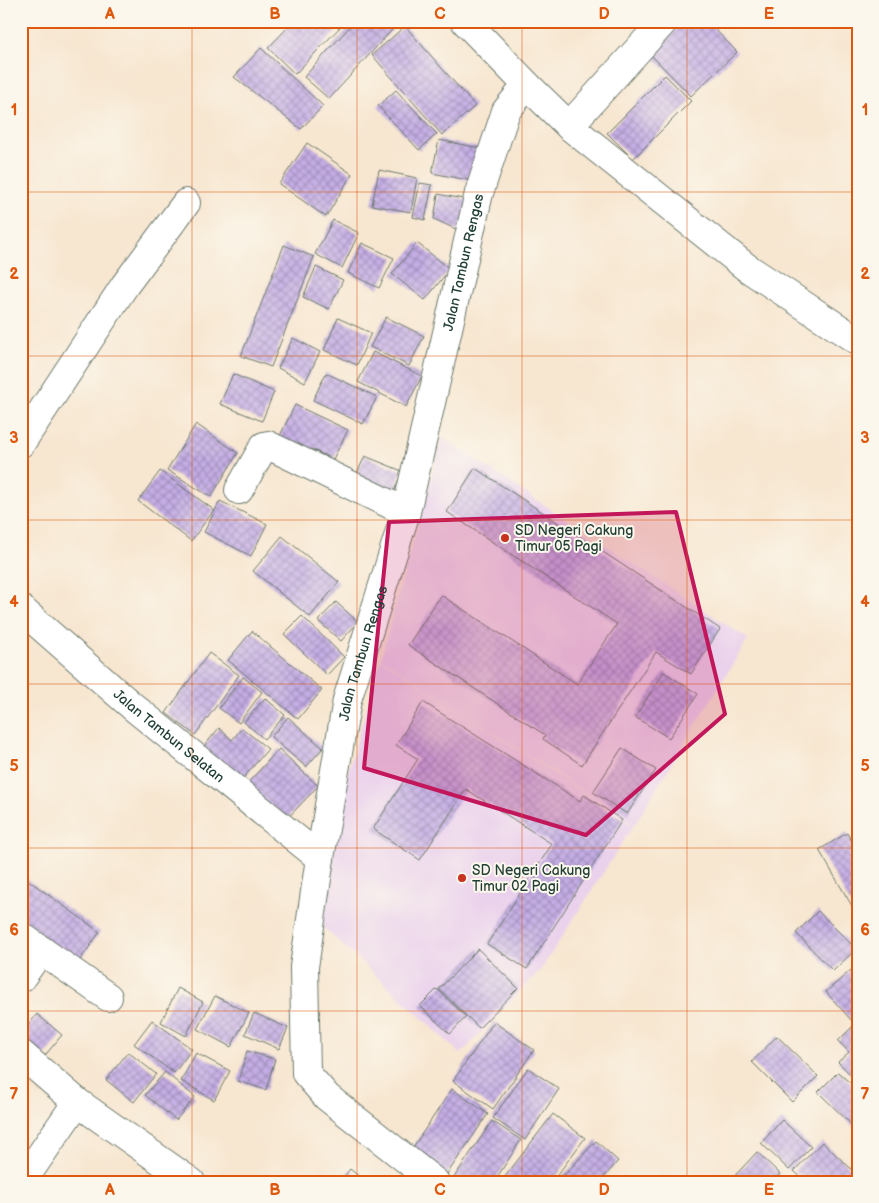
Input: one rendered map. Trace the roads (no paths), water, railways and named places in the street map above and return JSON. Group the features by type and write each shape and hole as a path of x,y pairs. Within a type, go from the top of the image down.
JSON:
{"street":[{"path":"466,21 517,97 569,126 746,267 858,341"},
{"path":"569,126 664,21"},
{"name":"Jalan Tambun Rengas","path":"435,1182 326,1097 306,1073 304,967 320,858 347,700 406,512 479,193 517,97"},
{"path":"21,443 125,285 186,202"},
{"path":"239,490 264,446 268,444 406,512"},
{"name":"Jalan Tambun Selatan","path":"21,609 132,706 320,858"},
{"path":"21,978 31,943 108,997"},
{"path":"21,1054 77,1102 192,1182"},
{"path":"22,1182 77,1102"}],"place":[{"name":"SD Negeri Cakung Timur 05 Pagi","path":"505,538"},
{"name":"SD Negeri Cakung Timur 02 Pagi","path":"462,878"}]}
